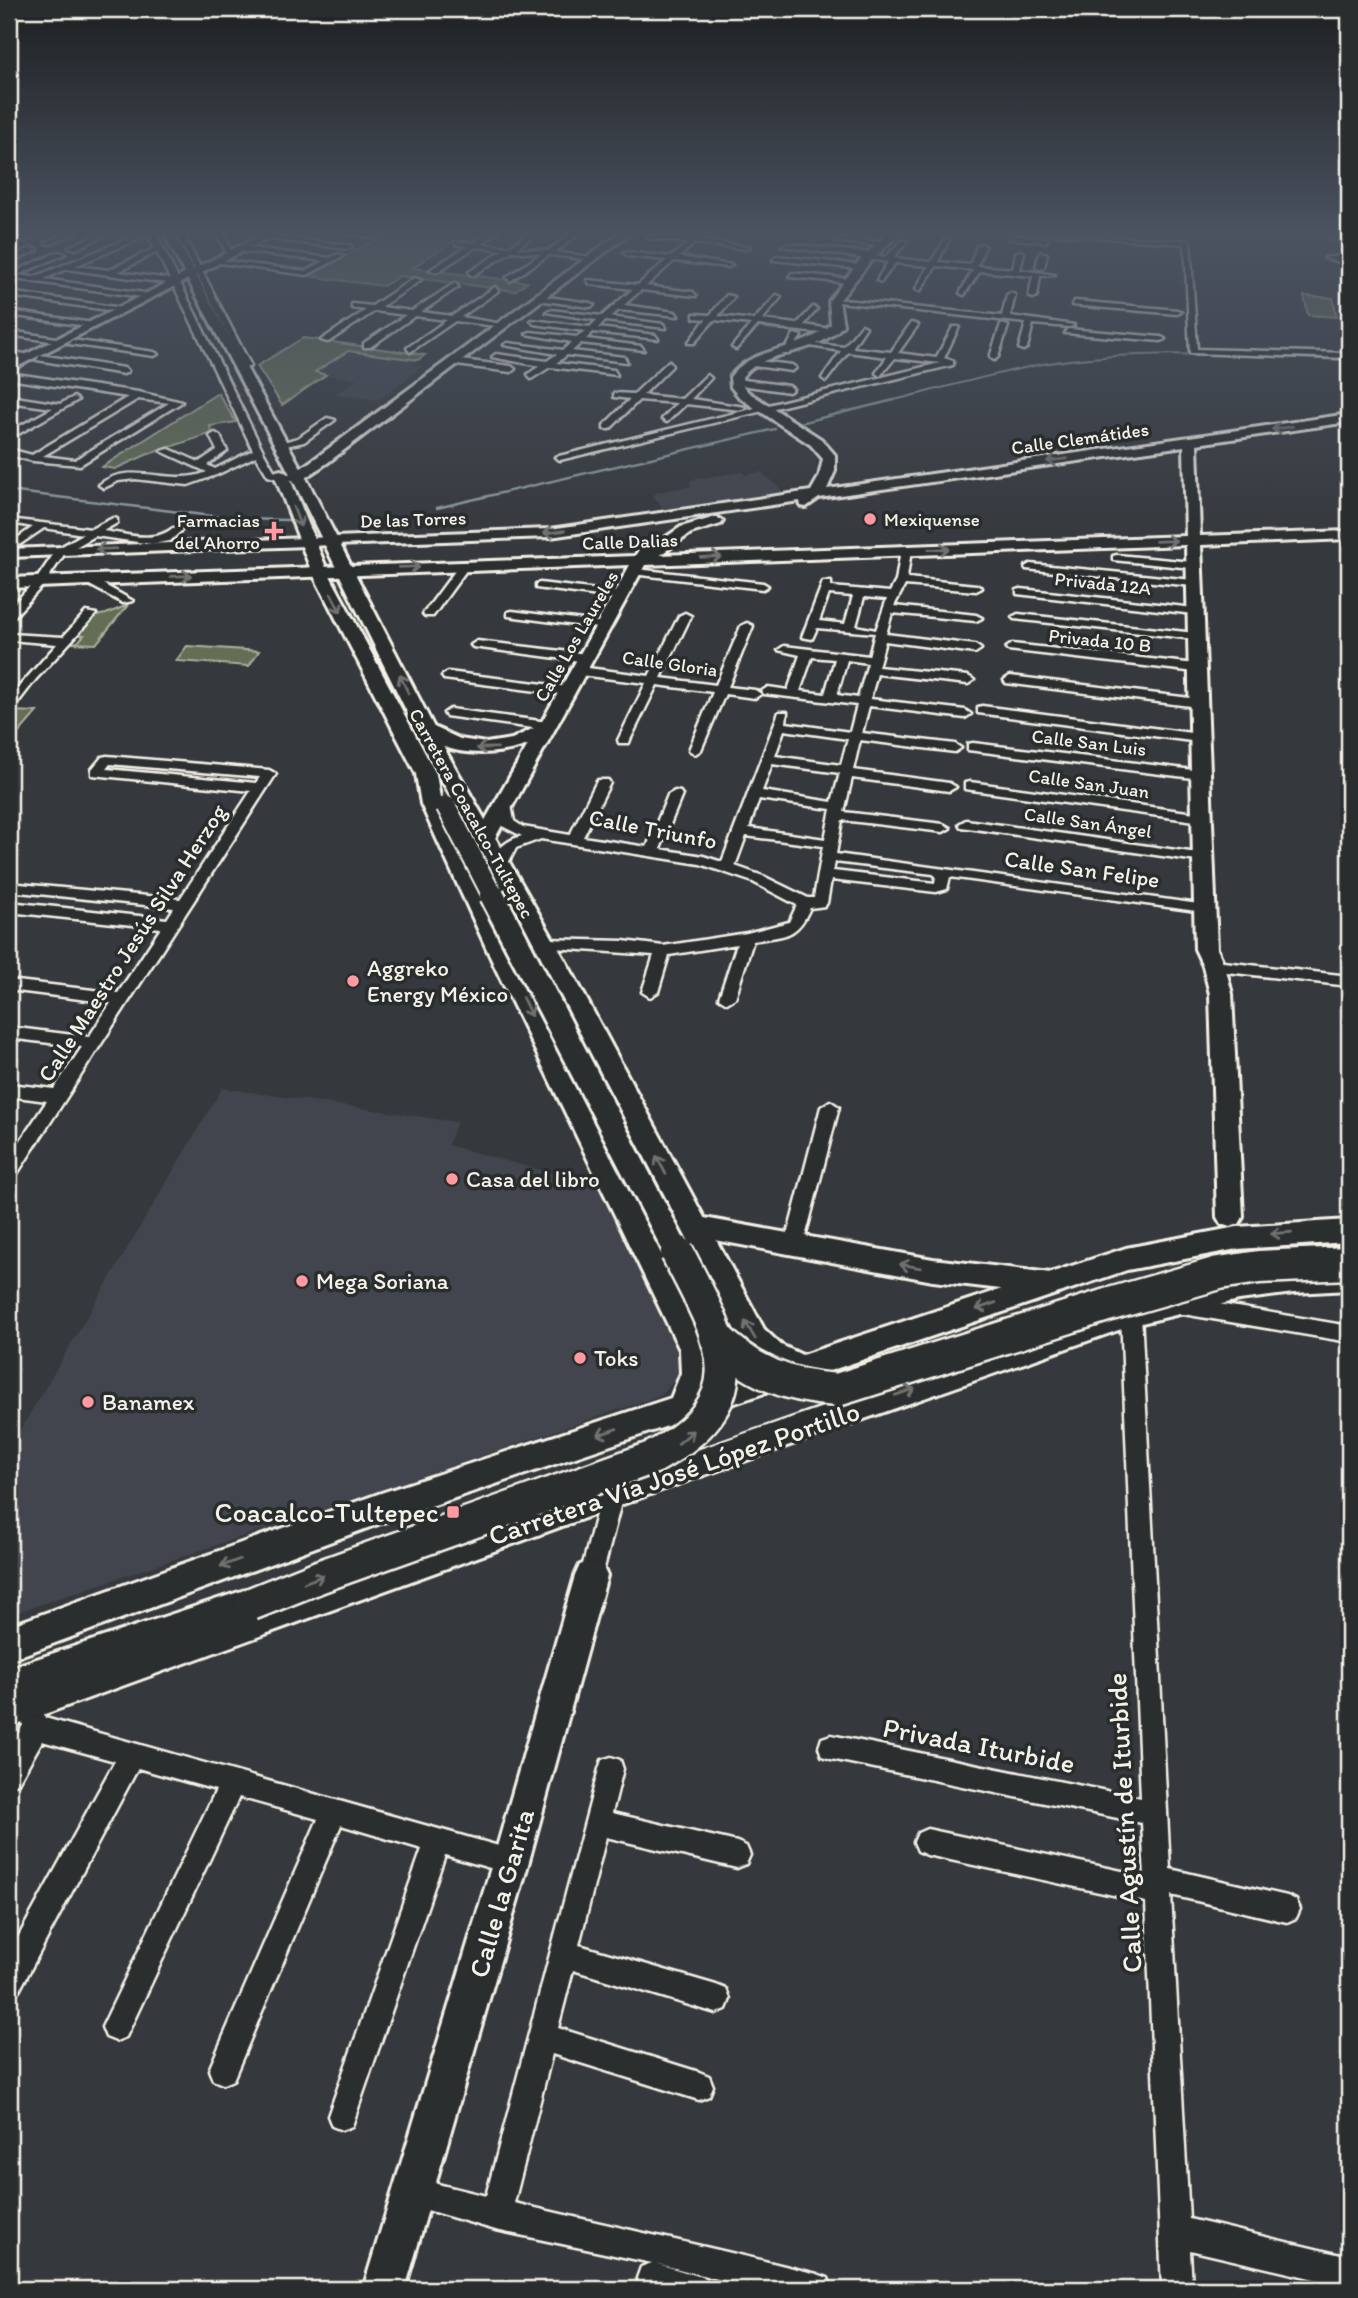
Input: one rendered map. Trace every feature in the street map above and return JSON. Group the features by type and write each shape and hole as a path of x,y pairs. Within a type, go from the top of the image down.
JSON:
{"main road":[{"name":"Carretera Coacalco-Tultepec","path":"217,339 271,446 319,570 426,774 431,804 507,967 695,1350 698,1364 692,1392 681,1408"},
{"name":"Carretera Coacalco-Tultepec","path":"223,339 297,473 438,755 561,974 754,1338 770,1355 787,1364 804,1368"},
{"path":"21,1706 251,1604 321,1576 654,1457 677,1445 701,1425 717,1395 723,1371 718,1332 446,806 438,755"},
{"path":"499,945 536,987 709,1329 736,1359 790,1385 837,1390 1107,1305 1220,1273 1259,1267 1349,1263"},
{"path":"628,1213 648,1222 662,1223 677,1215 687,1215"},
{"path":"9,1643 381,1508 1126,1259 1237,1227 1349,1231"},
{"name":"Carretera Vía José López Portillo","path":"21,1706 1003,1356 1131,1314 1166,1303 1231,1290 1319,1279 1349,1279"}],"street":[{"path":"49,339 157,352 114,377"},
{"path":"67,342 71,339"},
{"path":"13,370 72,339"},
{"path":"207,339 217,371 258,451 271,474 282,479 297,473 452,362 467,348"},
{"path":"367,345 376,339"},
{"path":"410,350 425,339"},
{"path":"297,473 480,339"},
{"path":"566,339 642,348"},
{"path":"736,347 743,339"},
{"path":"786,352 795,339"},
{"path":"827,378 840,349 850,339"},
{"path":"880,373 903,339"},
{"path":"939,360 950,339"},
{"path":"995,357 1000,339"},
{"path":"1023,348 1025,339"},
{"path":"1192,339 1192,350 1349,356"},
{"path":"452,362 533,374 549,365 578,341"},
{"path":"640,566 670,540 693,528 797,506 816,496 829,471 830,458 816,442 744,395 737,382 739,371 749,363 821,341 840,349"},
{"path":"508,345 624,360"},
{"path":"560,457 950,363 808,345"},
{"path":"9,353 124,371"},
{"path":"496,357 614,373"},
{"path":"607,427 669,363"},
{"path":"749,363 792,368"},
{"path":"9,452 77,463 178,402 13,370"},
{"path":"667,419 707,378"},
{"path":"737,382 789,389"},
{"path":"617,395 721,407 761,407"},
{"path":"33,458 138,396"},
{"path":"9,399 62,407"},
{"path":"11,435 74,400"},
{"name":"Calle Clemátides","path":"816,496 1349,418"},
{"path":"281,444 301,440 330,420"},
{"path":"9,424 26,426"},
{"path":"199,466 222,451 215,436"},
{"path":"1190,441 1193,574 1188,610 1195,636 1190,668 1198,703 1206,949 1214,966 1221,994 1237,1227"},
{"path":"166,451 213,471"},
{"path":"104,485 120,475 188,482 258,451"},
{"name":"De las Torres","path":"12,548 517,536 816,496"},
{"name":"Calle Los Laureles","path":"425,728 448,743 477,748 520,743 548,726 640,566 650,541 657,532 697,513"},
{"path":"9,628 71,548 113,521"},
{"path":"21,522 160,541 177,530"},
{"path":"12,548 42,525"},
{"path":"1221,539 1349,525"},
{"path":"1221,539 1349,536"},
{"name":"Calle Dalias","path":"9,583 465,565 640,566 906,550 1221,539"},
{"path":"544,944 579,947 623,946 663,951 786,930 796,925 805,903 820,903 829,857 833,810 845,771 851,736 875,665 876,634 901,582 906,550"},
{"path":"1117,558 1193,574"},
{"path":"429,614 465,565"},
{"path":"640,566 763,586"},
{"path":"1030,567 1193,574"},
{"path":"88,580 127,601"},
{"path":"9,615 46,582"},
{"path":"901,582 976,588"},
{"path":"540,586 622,596"},
{"path":"808,637 826,587 976,618"},
{"name":"Privada 12A","path":"1021,592 1188,610"},
{"path":"850,628 859,593"},
{"path":"9,706 90,614"},
{"path":"512,614 606,626"},
{"path":"624,740 685,616"},
{"path":"1018,617 1195,636"},
{"path":"813,624 975,649"},
{"path":"695,750 747,626"},
{"path":"9,637 66,641"},
{"name":"Calle Gloria","path":"477,645 654,680 721,690 793,694 965,714"},
{"name":"Privada 10 B","path":"1012,648 1190,668"},
{"path":"785,650 842,656 875,665 968,680"},
{"path":"793,694 807,653"},
{"path":"365,659 389,654"},
{"path":"830,699 842,656"},
{"path":"448,676 568,691"},
{"path":"1010,680 1198,703"},
{"path":"982,710 1199,738"},
{"path":"450,713 548,726 485,838"},
{"path":"727,869 781,721 851,736 955,748"},
{"name":"Calle San Luis","path":"973,747 1200,775"},
{"path":"767,759 949,787"},
{"path":"107,760 265,781 97,772 107,760"},
{"name":"Calle Maestro Jesús Silva Herzog","path":"9,1172 14,1156 59,1096 265,781"},
{"path":"575,839 603,783"},
{"name":"Calle San Juan","path":"970,786 1202,818"},
{"path":"754,794 943,828"},
{"path":"652,851 675,795"},
{"name":"Calle Triunfo","path":"505,803 506,819 511,827 545,835 703,860 758,880 805,903"},
{"name":"Calle San Ángel","path":"966,824 1204,858"},
{"path":"741,831 822,842"},
{"path":"500,866 506,848 512,843 545,835"},
{"path":"826,875 936,888 942,886 943,875 937,870 829,857"},
{"name":"Calle San Felipe","path":"953,873 1206,910"},
{"path":"9,887 185,904"},
{"path":"9,907 172,924"},
{"path":"727,998 747,938"},
{"path":"561,974 579,947"},
{"path":"650,992 663,951"},
{"path":"1214,966 1349,981"},
{"path":"9,985 123,999"},
{"path":"9,1032 94,1043"},
{"path":"9,1090 59,1096"},
{"path":"794,1245 830,1107"},
{"path":"644,1245 651,1233 687,1215 794,1245 933,1270 1051,1284"},
{"path":"1166,1303 1349,1335"},
{"name":"Calle Agustín de Iturbide","path":"1131,1314 1177,2289"},
{"name":"Calle la Garita","path":"384,2289 511,1861 612,1495"},
{"path":"9,1774 21,1706 132,1754 511,1861"},
{"name":"Privada Iturbide","path":"831,1747 1155,1813"},
{"path":"9,1981 132,1754"},
{"path":"496,2215 611,1769"},
{"path":"116,2027 233,1783"},
{"path":"223,2070 334,1811"},
{"path":"597,1822 737,1855"},
{"path":"342,2116 437,1840"},
{"path":"927,1842 1287,1909"},
{"path":"564,1954 716,1999"},
{"path":"542,2037 699,2086"},
{"path":"413,2193 573,2232 694,2289"},
{"path":"1174,2231 1349,2272"},
{"path":"653,2272 817,2289"}],"shaded area":[{"path":"348,351 418,360 412,365 423,366 378,400 336,394 357,379 314,373"},
{"path":"742,472 745,475 761,472 788,496 667,512 652,496 658,492 691,486 689,481 694,479"},
{"path":"222,1088 457,1122 448,1145 603,1187 687,1343 682,1371 662,1395 9,1615 9,1449"}],"green space":[{"path":"301,339 425,355 418,360 348,351 315,372 326,375 282,405 257,366"},
{"path":"218,393 236,422 210,426 212,433 146,455 115,469 102,467"},
{"path":"128,605 96,644 70,643 78,642 84,635 77,635 95,616"},
{"path":"187,646 259,651 249,666 176,661"},
{"path":"9,711 37,712 11,742 9,742"}],"waterway":[{"path":"887,402 1004,372 1080,359 1196,354 1349,360"},
{"path":"796,424 894,400"},
{"path":"437,508 775,429"},
{"path":"9,491 236,519 289,520"}],"place":[{"name":"Mexiquense","path":"870,519"},
{"name":"Farmacias del Ahorro","path":"274,531"},
{"name":"Aggreko Energy México","path":"353,981"},
{"name":"Casa del libro","path":"452,1179"},
{"name":"Mega Soriana","path":"302,1281"},
{"name":"Toks","path":"580,1358"},
{"name":"Banamex","path":"88,1402"},
{"name":"Coacalco-Tultepec","path":"453,1512"}]}
